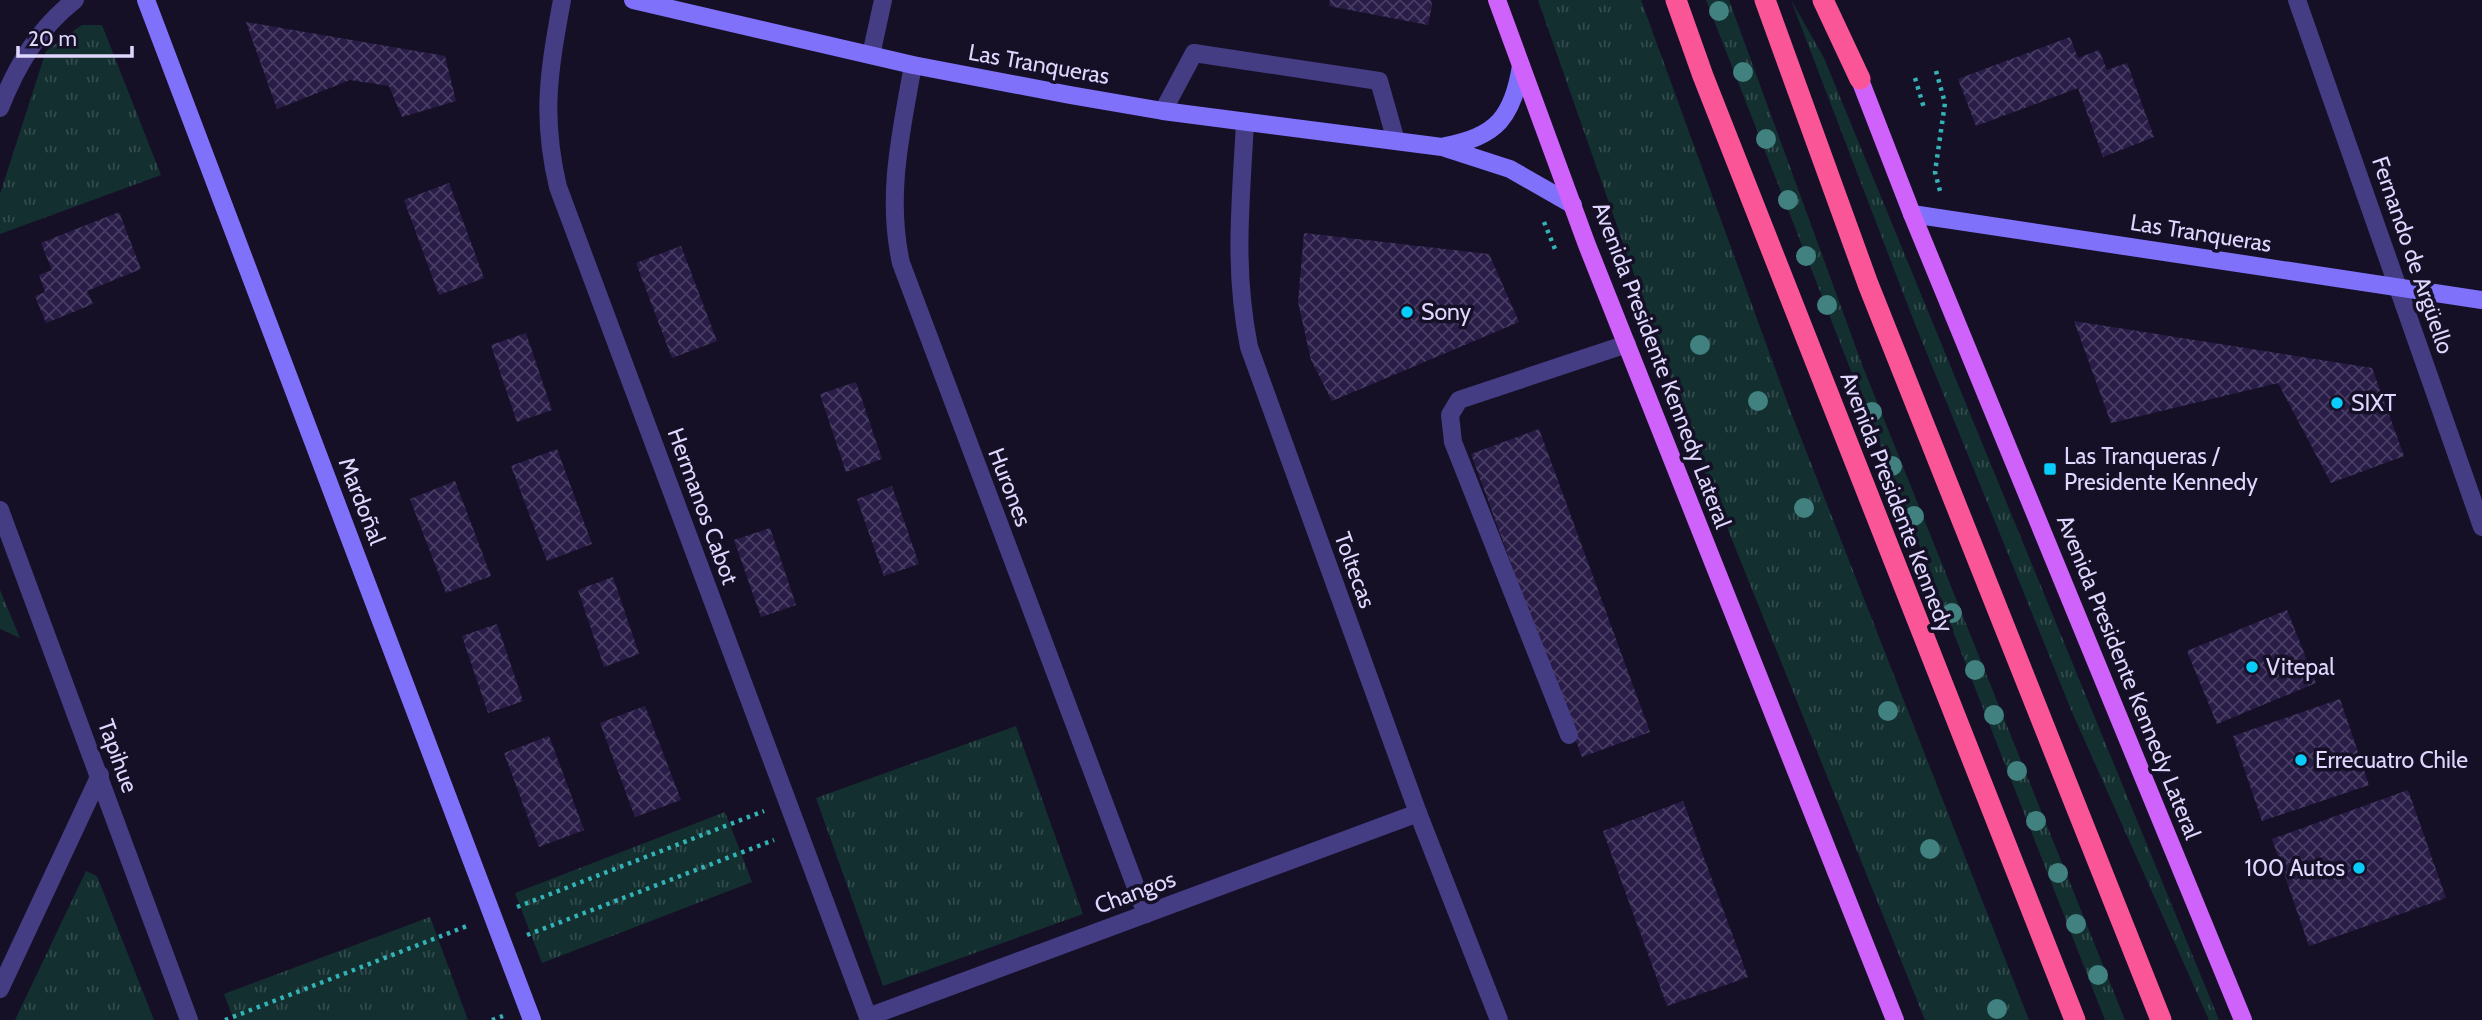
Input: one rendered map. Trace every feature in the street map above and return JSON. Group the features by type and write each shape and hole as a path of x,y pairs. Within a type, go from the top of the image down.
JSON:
{"highway":[{"name":"Avenida Presidente Kennedy","path":"1676,0 1961,737 2075,1020"},
{"path":"1765,0 1868,284 2161,1020"},
{"path":"1823,0 1860,79"}],"main road":[{"name":"Avenida Presidente Kennedy Lateral","path":"1497,0 1627,344 1895,1020"},
{"name":"Avenida Presidente Kennedy Lateral","path":"1833,0 1912,214 2243,1020"}],"street":[{"path":"0,108 33,41 75,0"},
{"name":"Mardoñal","path":"146,0 532,1020"},
{"name":"Hermanos Cabot","path":"562,0 547,88 546,119 558,187 869,1019"},
{"name":"Las Tranqueras","path":"633,0 913,65 1163,111 1442,147 1510,169 1573,205"},
{"path":"871,55 883,0"},
{"name":"Fernando de Argüello","path":"2297,0 2482,527"},
{"path":"1163,111 1194,53 1379,81 1396,141"},
{"name":"Hurones","path":"913,65 893,188 894,226 901,262 1146,914"},
{"name":"Las Tranqueras","path":"1442,147 1477,139 1492,130 1514,101 1521,66"},
{"name":"Toltecas","path":"1245,122 1237,265 1240,302 1249,347 1419,813 1499,1020"},
{"name":"Las Tranqueras","path":"1912,214 2482,300"},
{"path":"1569,735 1453,442 1450,415 1459,400 1627,344"},
{"name":"Tapihue","path":"0,510 189,1020"},
{"path":"0,989 100,775"},
{"name":"Changos","path":"869,1019 1419,813"}],"path":[{"path":"1936,71 1945,103 1935,172 1947,219"},
{"path":"1915,78 1924,108"},
{"path":"1544,222 1555,249"},
{"path":"225,1020 788,802"},
{"path":"503,944 799,831"}],"green space":[{"path":"1538,0 1641,0 1792,415 2029,1020 1925,1020 1692,440"},
{"path":"1706,0 1729,0 1863,367 2125,1020 2105,1020"},
{"path":"1791,0 1824,58 2219,1020 2209,1020 2072,712 1915,324"},
{"path":"82,25 102,25 161,175 0,234 0,194 46,51"},
{"path":"0,590 20,638 0,629"},
{"path":"1016,726 1083,914 883,986 816,798"},
{"path":"725,812 752,882 542,963 515,893"},
{"path":"86,871 97,876 154,1020 15,1020"},
{"path":"430,917 468,1020 234,1020 224,994"}],"building":[{"path":"1330,0 1431,0 1432,5 1428,25 1329,6"},
{"path":"246,22 445,56 456,101 402,117 389,86 350,80 277,109"},
{"path":"2070,37 2078,58 2099,50 2107,70 2127,63 2154,137 2103,157 2078,88 1976,126 1958,79"},
{"path":"449,183 484,278 439,295 404,200"},
{"path":"119,212 141,269 87,291 93,304 46,323 35,296 45,292 39,275 52,270 41,243"},
{"name":"Sony","path":"1304,233 1489,254 1519,322 1332,401 1311,360 1298,302"},
{"path":"681,246 717,341 672,358 636,263"},
{"name":"SIXT","path":"2074,321 2372,368 2404,456 2331,483 2278,383 2111,423"},
{"path":"526,333 552,410 517,422 491,345"},
{"path":"856,382 882,459 846,472 820,394"},
{"path":"1539,429 1650,732 1582,757 1471,454"},
{"path":"557,449 592,544 547,561 511,466"},
{"path":"455,481 491,576 446,593 410,499"},
{"path":"892,486 919,564 884,576 857,499"},
{"path":"770,528 796,605 761,617 734,540"},
{"path":"613,577 639,654 604,667 578,590"},
{"name":"Vitepal","path":"2287,610 2316,683 2217,724 2187,651"},
{"path":"497,624 523,701 488,713 462,636"},
{"name":"Errecuatro Chile","path":"2340,699 2369,785 2262,821 2233,736"},
{"path":"645,706 681,800 635,817 600,723"},
{"path":"549,736 584,830 539,847 504,753"},
{"name":"100 Autos","path":"2408,790 2446,898 2309,946 2272,839"},
{"path":"1683,801 1748,977 1667,1006 1603,831"}],"place":[{"name":"Sony","path":"1407,312"},
{"name":"SIXT","path":"2337,403"},
{"name":"Las Tranqueras / Presidente Kennedy","path":"2050,469"},
{"name":"Vitepal","path":"2252,667"},
{"name":"Errecuatro Chile","path":"2301,760"},
{"name":"100 Autos","path":"2359,868"}]}
